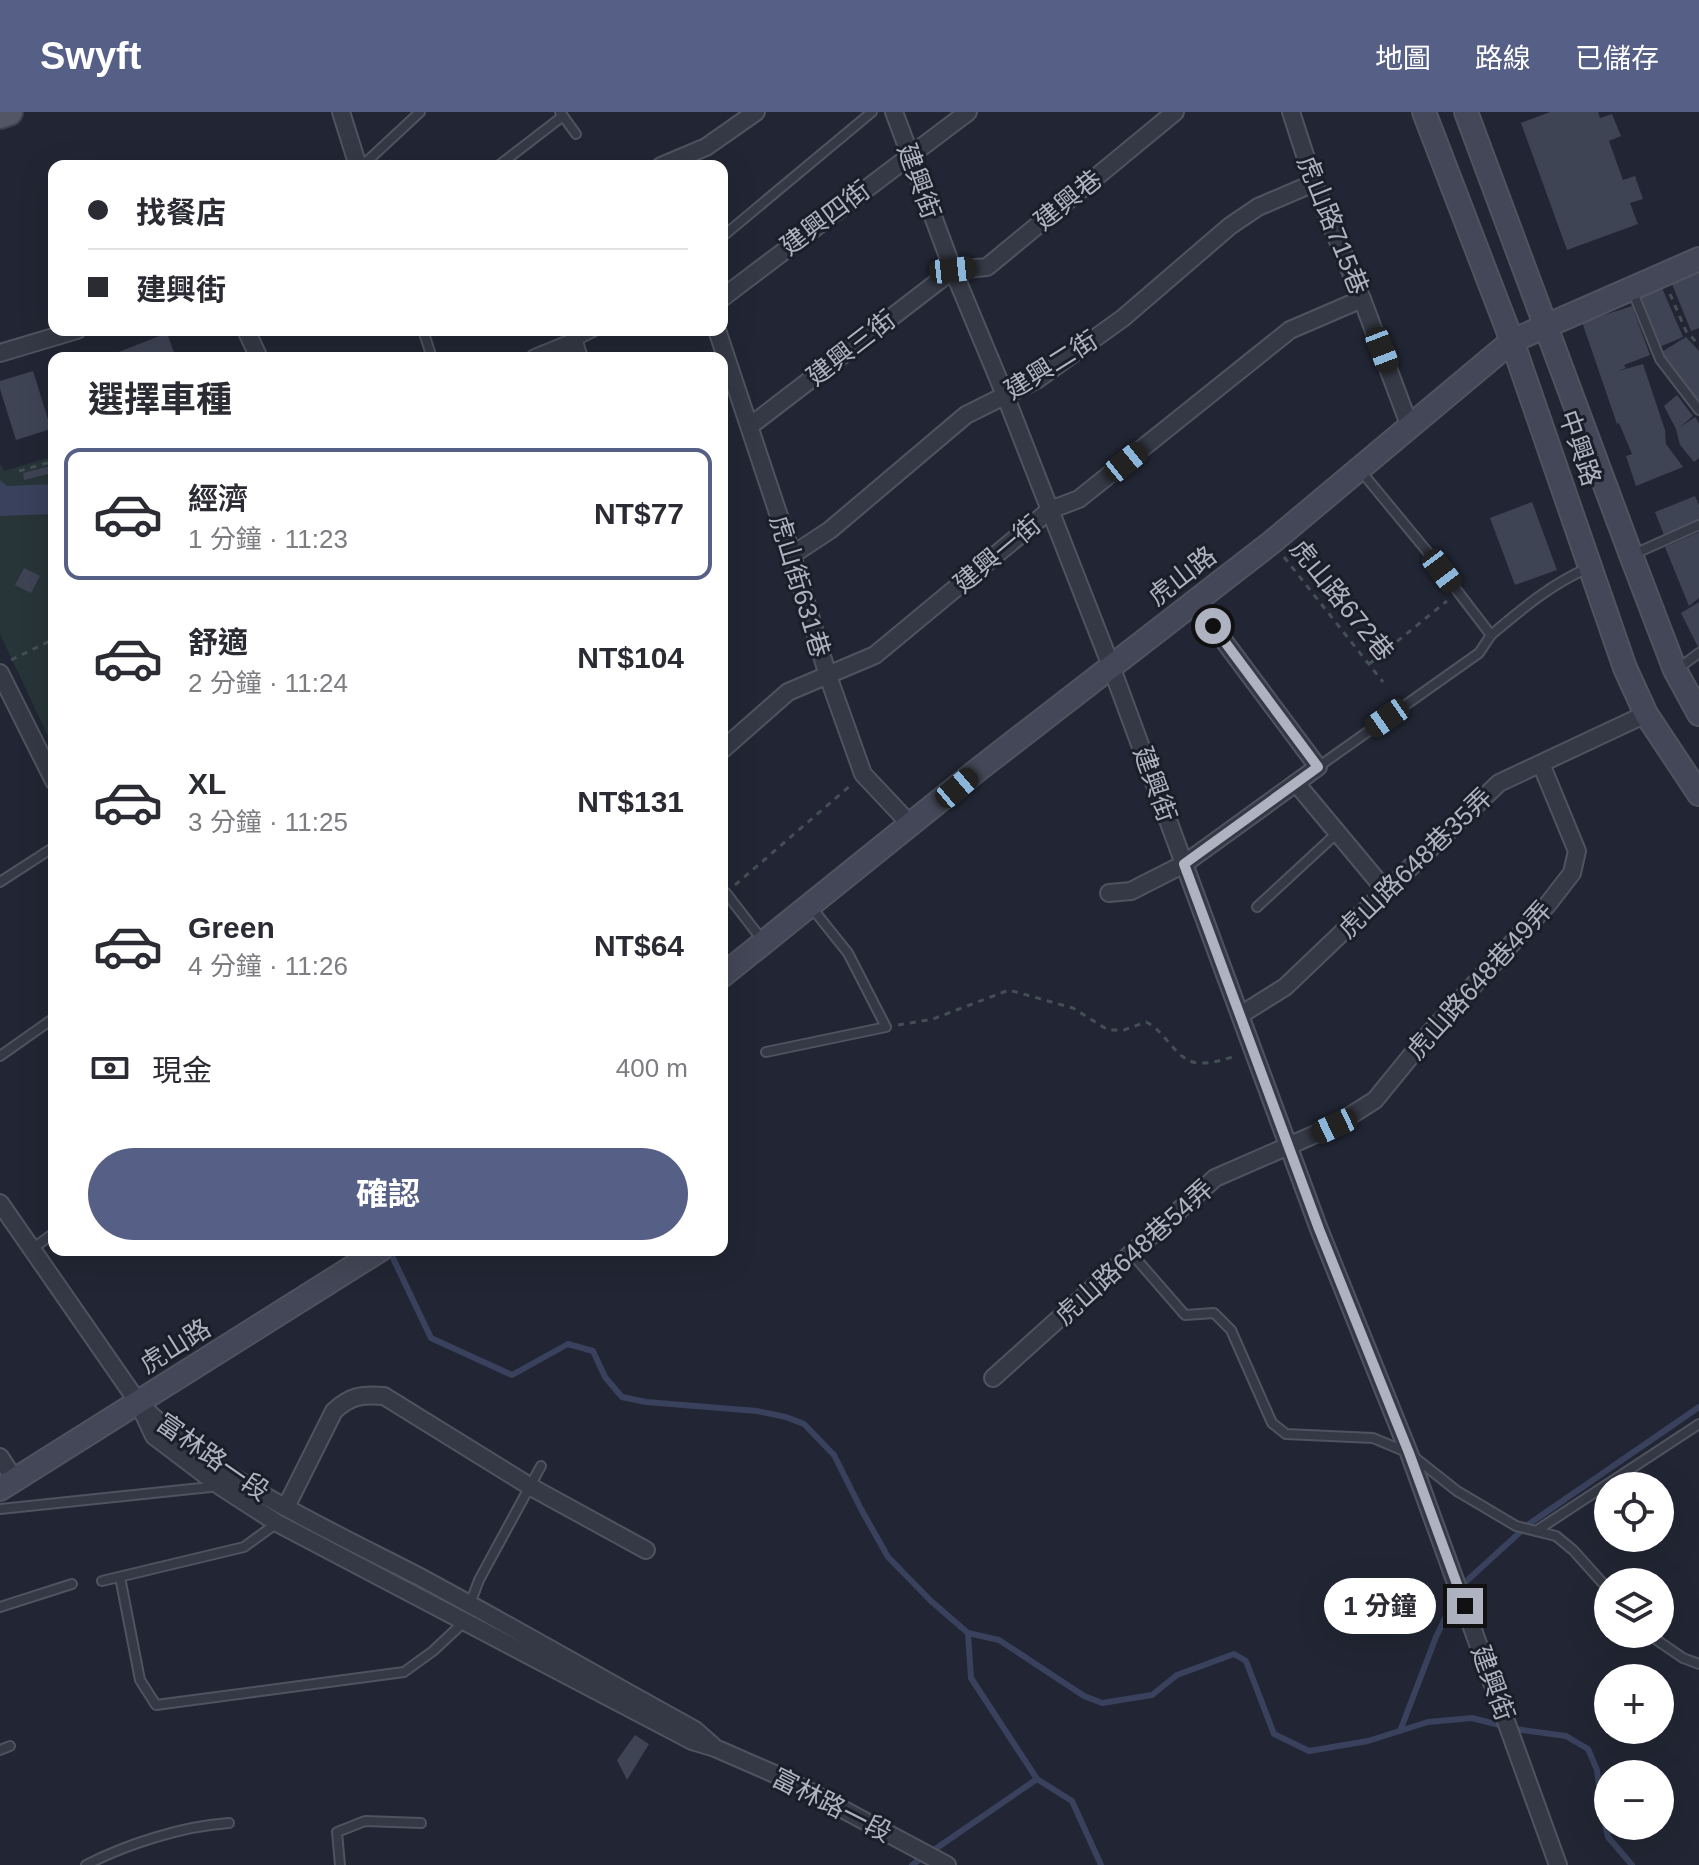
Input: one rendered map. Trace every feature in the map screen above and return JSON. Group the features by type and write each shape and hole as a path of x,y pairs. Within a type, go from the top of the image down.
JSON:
{"main road":[{"path":"0,115 9,112"}],"street":[{"path":"341,112 358,160"},
{"path":"675,160 706,147 756,112"},
{"name":"建興街","path":"894,112 953,270 1111,666 1256,1052 1288,1147 1409,1453 1558,1865"},
{"name":"建興四街","path":"728,293 968,112"},
{"name":"建興巷","path":"953,270 987,267 1175,112"},
{"name":"虎山路715巷","path":"1291,112 1314,183 1410,427"},
{"name":"中興路","path":"1424,112 1512,341 1625,668 1646,714 1699,794"},
{"name":"中興路","path":"1466,112 1675,670 1699,714"},
{"name":"建興二街","path":"792,555 830,530 966,415 1038,379 1123,318 1239,220 1258,207 1314,183"},
{"name":"虎山路","path":"728,971 1272,542 1512,341 1699,259"},
{"name":"建興三街","path":"750,426 953,270"},
{"name":"建興一街","path":"728,745 788,692 875,655 1050,510 1079,499 1290,330 1362,299"},
{"path":"0,353 57,336"},
{"name":"虎山街631巷","path":"728,362 792,555 828,676 863,774 911,825"},
{"path":"1109,893 1131,891 1184,864 1318,767 1195,602"},
{"path":"0,673 6,699 48,771"},
{"name":"虎山路648巷35弄","path":"1242,1014 1285,987 1499,783 1646,714"},
{"name":"虎山路648巷49弄","path":"1288,1147 1334,1126 1375,1100 1428,1035 1548,904 1572,873 1577,851 1541,764"},
{"path":"1296,783 1386,891"},
{"name":"虎山路648巷54弄","path":"993,1378 1215,1178 1288,1147"},
{"path":"0,1203 138,1402"},
{"name":"虎山路","path":"7,1485 355,1257"},
{"path":"286,1507 334,1411 346,1400 364,1394 384,1396 531,1487 646,1550"},
{"name":"富林路一段","path":"138,1402 154,1436 220,1486 277,1523 692,1741 786,1779 947,1865"},
{"name":"富林路一段","path":"138,1402 161,1424 219,1466 286,1507 470,1604 695,1730 715,1748"},
{"path":"0,1457 7,1485"}],"lane":[{"path":"367,160 420,112"},
{"path":"728,232 872,112"},
{"path":"505,160 561,114 576,134"},
{"path":"1631,289 1660,359 1699,410"},
{"path":"576,350 591,336"},
{"path":"1360,470 1491,635"},
{"path":"1631,555 1699,525"},
{"path":"1318,767 1479,653 1491,635 1531,600 1566,578 1590,568"},
{"path":"1675,670 1699,653"},
{"path":"1257,907 1336,834"},
{"path":"0,882 48,851"},
{"path":"728,897 763,942"},
{"path":"766,1052 886,1027 848,953 810,906"},
{"path":"0,1056 48,1022"},
{"path":"31,1249 48,1237"},
{"path":"1132,1254 1185,1315 1214,1313 1231,1330 1272,1423 1286,1434 1373,1438 1409,1453 1457,1491 1516,1526 1556,1536 1594,1573"},
{"path":"1535,1531 1699,1424"},
{"path":"470,1604 479,1580 541,1466"},
{"path":"0,1509 220,1486"},
{"path":"102,1581 244,1547 277,1523"},
{"path":"120,1577 140,1680 156,1705 404,1672 433,1651 464,1622"},
{"path":"0,1607 72,1584"},
{"path":"1668,1648 1699,1664"},
{"path":"0,1750 10,1746"},
{"path":"340,1865 337,1832 365,1821 421,1823"},
{"path":"86,1865 161,1836 206,1824 229,1823"}],"path":[{"path":"1662,276 1686,331 1699,345"},
{"path":"19,471 48,463"},
{"name":"虎山路672巷","path":"1272,542 1383,682"},
{"path":"1369,664 1448,600"},
{"path":"0,665 48,642"},
{"path":"728,889 863,774"},
{"path":"886,1027 933,1019 1009,990 1073,1008 1108,1030 1124,1030 1146,1022 1159,1029 1187,1062 1203,1063 1256,1052"}],"shaded area":[{"path":"48,458 48,736 0,634 0,463 4,471"}],"water":[{"path":"0,480 7,486 48,484 48,514 0,516"}],"building":[{"path":"1550,112 1598,112 1600,118 1612,114 1621,136 1609,141 1623,180 1635,176 1643,199 1630,203 1638,224 1567,250 1521,123"},
{"path":"1699,272 1699,328 1691,331 1672,284"},
{"path":"1662,288 1683,337 1657,348 1636,300"},
{"path":"1632,306 1650,355 1615,372 1643,364 1665,430 1666,444 1683,467 1636,486 1626,456 1632,454 1617,424 1582,322"},
{"path":"159,336 168,336 174,352 119,352"},
{"path":"1686,337 1699,351 1699,402 1660,353"},
{"path":"33,371 48,419 48,430 16,440 0,381"},
{"path":"1677,395 1693,416 1679,428 1695,417 1699,423 1699,458 1694,462 1680,445 1664,406"},
{"path":"48,467 48,474 24,480 23,473"},
{"path":"1695,496 1699,505 1699,520 1664,535 1655,512"},
{"path":"1532,502 1557,570 1515,585 1490,518"},
{"path":"1699,532 1699,598 1689,606 1665,547"},
{"path":"24,568 40,576 31,593 15,585"},
{"path":"1699,602 1699,649 1681,613"},
{"path":"635,1735 649,1744 627,1780 617,1760"}],"waterway":[{"path":"392,1256 431,1338 512,1375 568,1344 593,1351 605,1377 622,1397 646,1402 757,1411 804,1424 834,1455 888,1557 931,1601 968,1633 999,1640 1084,1696 1102,1703 1152,1695 1177,1675 1234,1654 1246,1661 1274,1734 1309,1751 1368,1741 1428,1722 1472,1718 1515,1729 1566,1736 1588,1749 1597,1770 1608,1837 1632,1865"},
{"path":"1400,1731 1436,1637 1460,1587 1529,1524 1699,1407"},
{"path":"968,1633 971,1678 1037,1779 1072,1801 1101,1865"},
{"path":"912,1865 1037,1779"}],"route":[{"path":"1213,626 1318,767 1184,864 1319,1229 1409,1453 1465,1606"}]}
